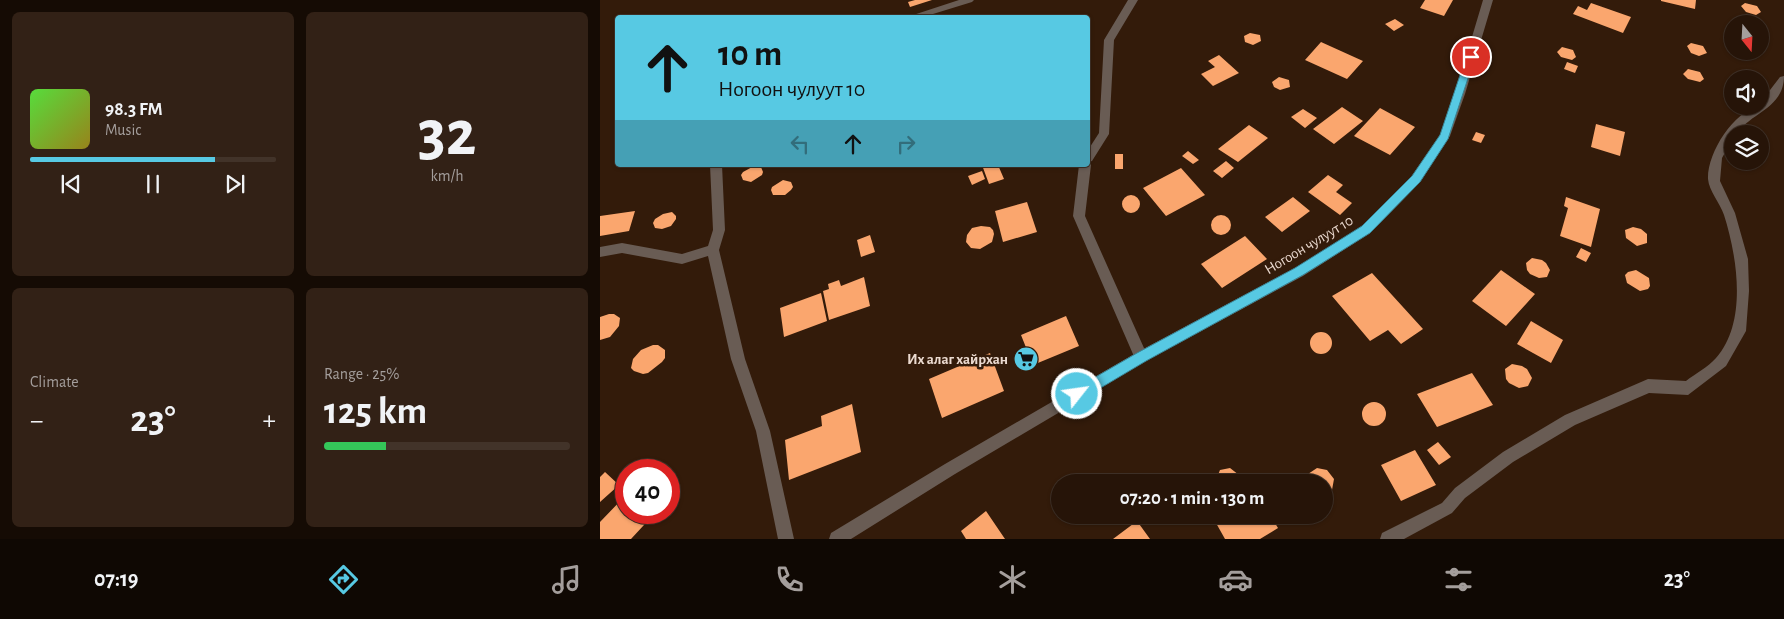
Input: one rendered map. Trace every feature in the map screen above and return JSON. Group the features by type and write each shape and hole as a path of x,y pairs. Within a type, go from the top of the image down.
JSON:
{"street":[{"path":"918,15 969,0"},
{"path":"1090,155 1104,134 1109,40 1132,0"},
{"name":"Ногоон чулуут 10","path":"837,539 950,469 1141,357 1299,272 1366,230 1416,179 1445,136 1460,94 1488,0"},
{"path":"1388,539 1447,508 1460,493 1508,457 1570,420 1648,386 1688,388 1721,362 1739,331 1743,291 1742,259 1729,213 1714,181 1716,158 1738,124 1761,109 1784,80"},
{"path":"716,167 719,230 713,250 738,360 763,431 786,539"},
{"path":"1085,167 1078,216 1141,357"},
{"path":"600,252 622,248 655,252 682,259 713,250"}],"building":[{"path":"932,0 910,7 908,2"},
{"path":"1425,0 1453,0 1444,16 1420,8"},
{"path":"1696,0 1695,9 1661,1"},
{"path":"1591,3 1631,17 1623,33 1573,14 1578,6 1587,10"},
{"path":"1745,3 1757,6 1761,12 1756,15 1746,12 1741,6"},
{"path":"1395,19 1404,25 1394,31 1385,24"},
{"path":"1250,33 1260,35 1261,41 1253,45 1245,42 1244,36"},
{"path":"1321,42 1363,61 1347,79 1305,60"},
{"path":"1691,43 1703,46 1707,53 1699,56 1691,53 1687,46"},
{"path":"1562,47 1573,50 1576,57 1572,60 1561,57 1557,52"},
{"path":"1219,55 1239,73 1213,86 1201,74 1215,67 1208,61"},
{"path":"1567,62 1578,66 1575,73 1564,69"},
{"path":"1688,69 1700,72 1704,79 1700,82 1688,79 1683,74"},
{"path":"1279,77 1289,80 1290,87 1280,90 1274,87 1272,82"},
{"path":"1342,107 1363,121 1334,144 1313,129"},
{"path":"1380,108 1415,127 1390,155 1354,136"},
{"path":"1303,109 1317,118 1305,128 1291,117"},
{"path":"1596,124 1625,132 1620,156 1591,147"},
{"path":"1249,125 1268,138 1238,162 1218,149"},
{"path":"1476,132 1485,135 1481,143 1472,140"},
{"path":"1188,151 1199,160 1193,164 1182,156"},
{"path":"1115,154 1123,154 1123,169 1115,169"},
{"path":"1226,161 1234,168 1222,178 1213,171"},
{"path":"752,167 761,167 763,172 762,175 751,182 743,180 741,175"},
{"path":"983,167 999,167 1004,179 989,184"},
{"path":"1181,168 1205,195 1166,216 1143,188"},
{"path":"982,171 985,179 972,185 968,176"},
{"path":"1328,175 1343,185 1336,192 1352,203 1340,215 1308,192"},
{"path":"783,180 791,182 793,187 791,190 785,195 773,195 772,187"},
{"path":"1127,195 1135,195 1140,200 1138,211 1127,213 1122,208 1122,200"},
{"path":"1293,197 1310,211 1282,232 1265,217"},
{"path":"1566,197 1600,209 1591,247 1560,236 1568,208 1564,206"},
{"path":"1027,202 1037,232 1003,242 995,211"},
{"path":"635,211 629,231 600,236 600,216"},
{"path":"672,212 676,219 671,226 662,229 655,228 653,223 655,219 663,214"},
{"path":"1221,215 1228,218 1231,225 1228,232 1221,235 1214,232 1211,225 1214,218"},
{"path":"990,227 993,230 992,242 980,249 971,248 966,242 967,235 972,228"},
{"path":"1633,227 1641,229 1647,234 1647,243 1637,246 1626,238 1625,230"},
{"path":"870,235 875,252 861,257 857,240"},
{"path":"1245,236 1267,259 1222,288 1201,264"},
{"path":"1581,248 1591,253 1586,262 1576,257"},
{"path":"1532,258 1546,263 1550,270 1547,277 1539,278 1530,274 1526,263"},
{"path":"1501,270 1535,294 1506,326 1472,301"},
{"path":"1636,270 1649,278 1650,286 1648,289 1640,291 1627,283 1625,275"},
{"path":"1372,273 1423,329 1401,344 1388,330 1370,341 1332,296"},
{"path":"864,277 870,306 829,320 823,291 829,289 828,284 839,280 841,286"},
{"path":"821,293 827,321 784,337 780,308"},
{"path":"614,314 620,318 619,326 610,337 600,340 600,317"},
{"path":"1066,316 1079,346 1033,365 1021,335"},
{"path":"1531,321 1563,340 1551,363 1517,344"},
{"path":"1321,332 1329,335 1332,343 1329,351 1321,354 1313,351 1310,343 1313,335"},
{"path":"658,345 665,350 665,358 648,373 643,374 634,371 631,368 633,359 641,350"},
{"path":"990,353 1004,391 942,418 929,379"},
{"path":"1512,364 1527,369 1532,378 1528,386 1519,388 1509,383 1506,379 1505,369"},
{"path":"1472,373 1493,405 1437,427 1417,394"},
{"path":"1369,402 1379,402 1386,409 1386,419 1379,426 1369,426 1362,419 1362,409"},
{"path":"852,404 861,452 789,480 785,440 822,426 821,416"},
{"path":"1438,442 1451,457 1439,465 1427,450"},
{"path":"1415,450 1436,485 1401,501 1381,465"},
{"path":"1230,468 1238,474 1218,474 1220,470"},
{"path":"1317,468 1327,470 1330,474 1308,474"},
{"path":"605,472 615,481 615,489 600,502 600,477"},
{"path":"615,506 615,524 645,524 631,539 600,539 600,522"},
{"path":"986,511 1005,539 966,539 961,531"},
{"path":"1133,524 1139,524 1150,539 1113,539"},
{"path":"1217,524 1276,524 1278,528 1260,539 1225,539"}],"place":[{"name":"Их алаг хайрхан","path":"1026,359"}],"route":[{"path":"1077,394 1141,357 1299,272 1366,230 1416,179 1445,136 1471,57"}]}
